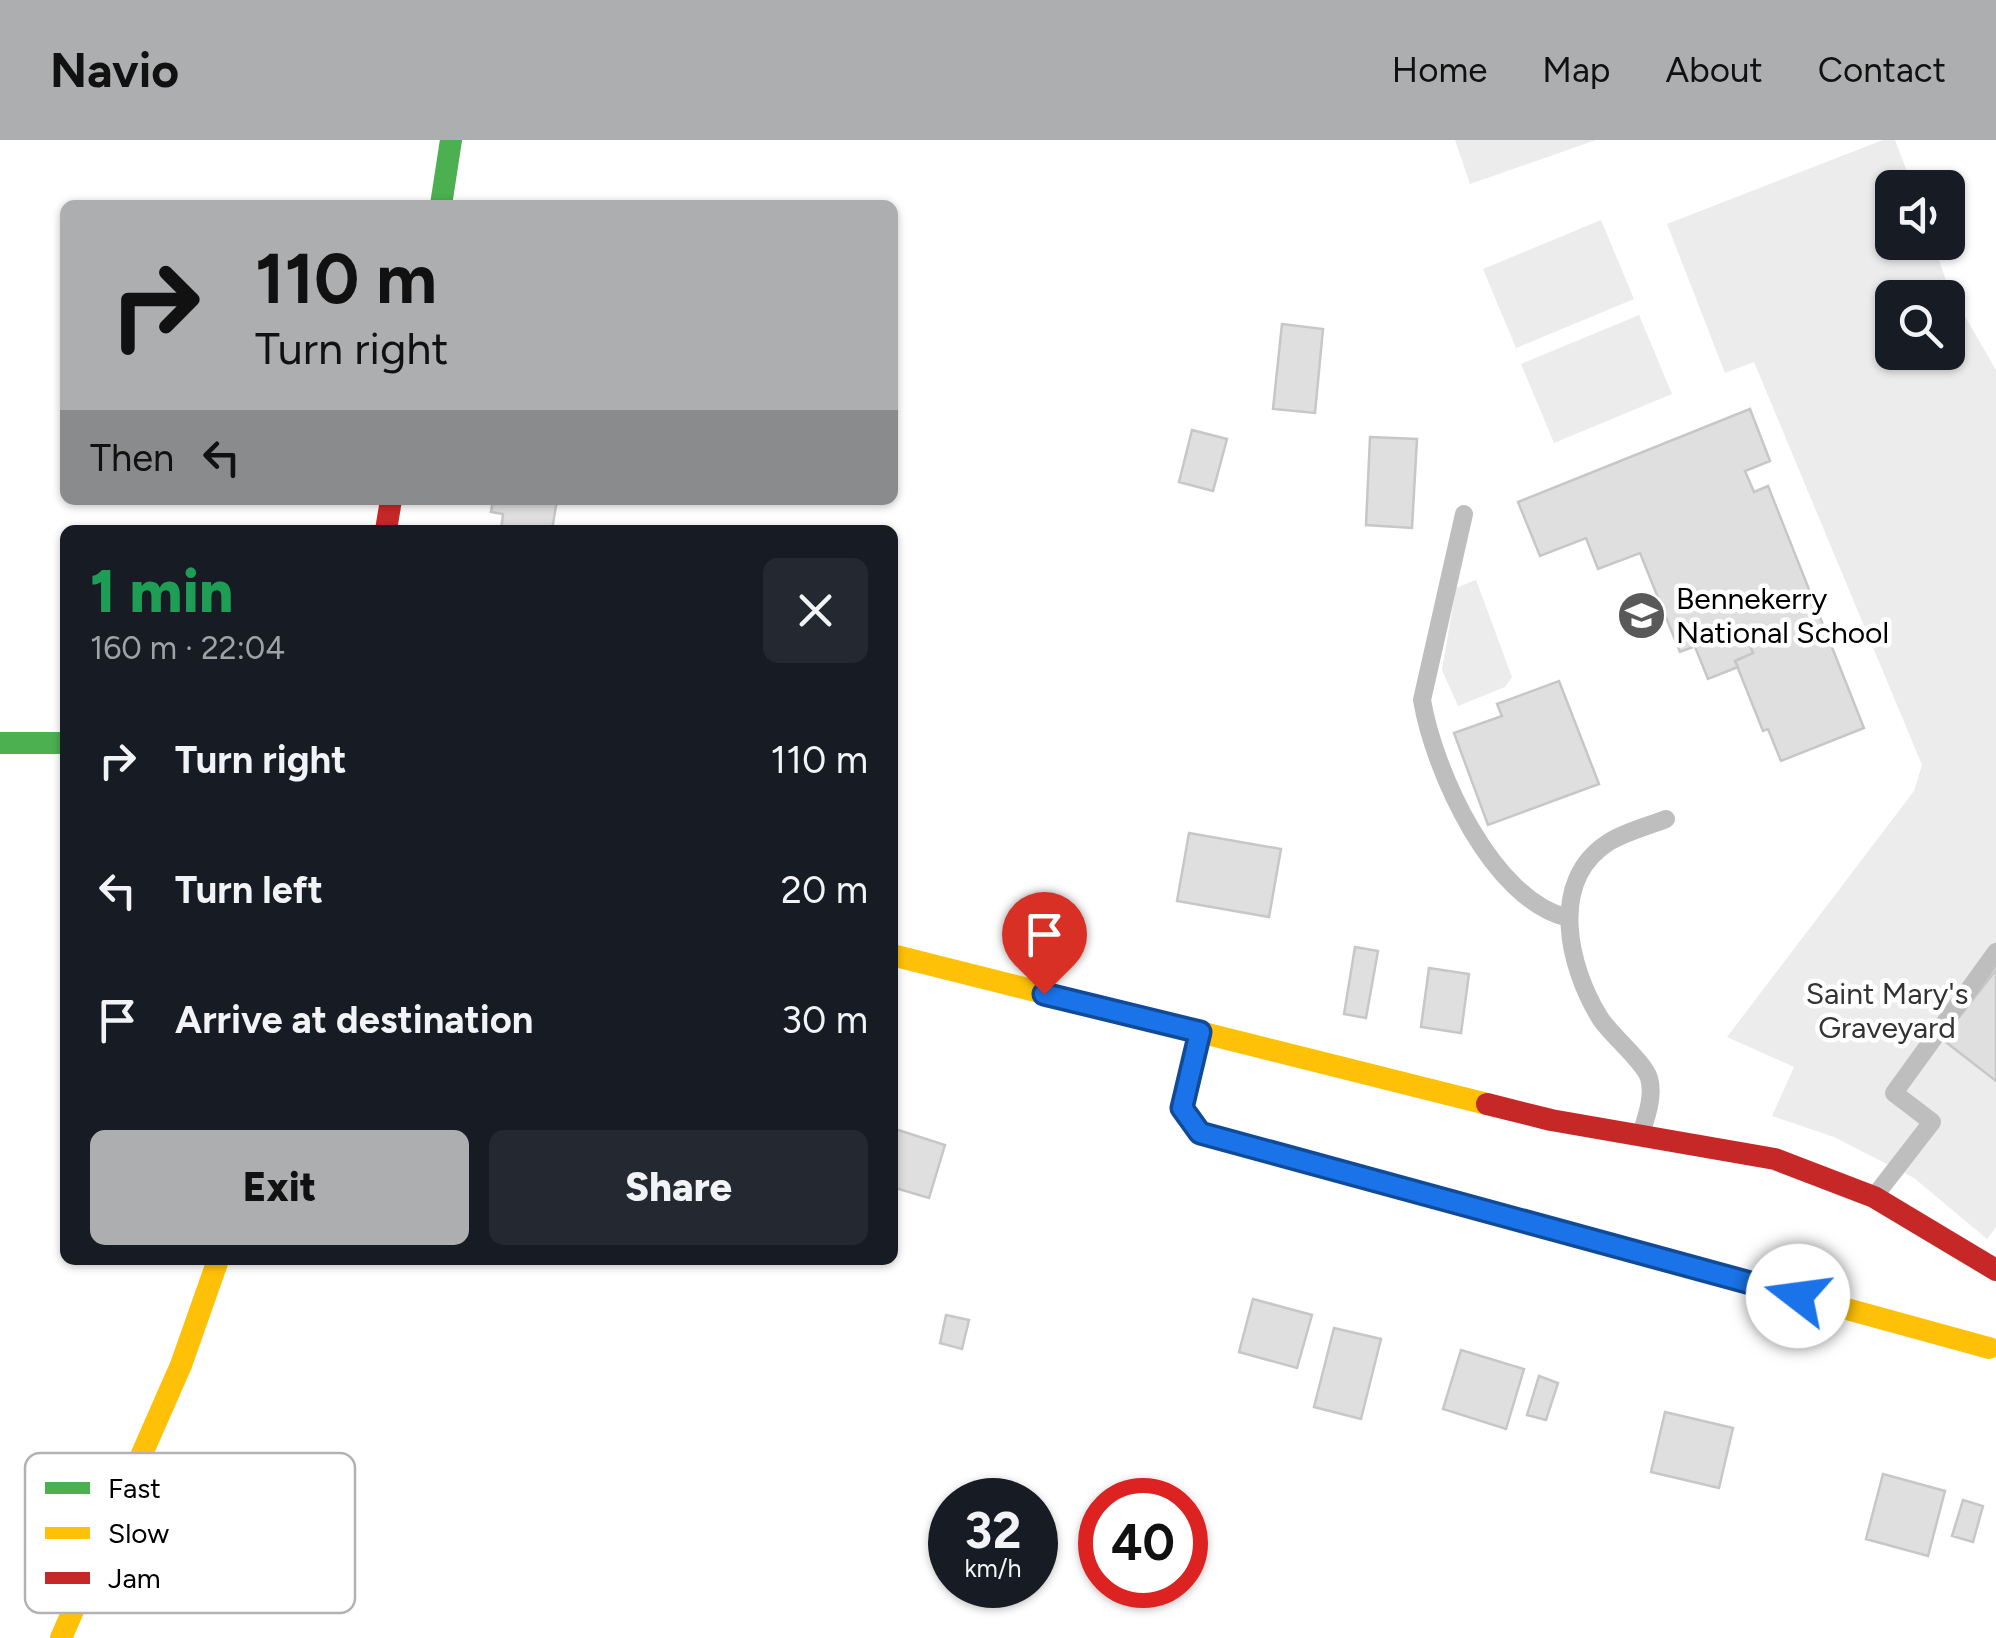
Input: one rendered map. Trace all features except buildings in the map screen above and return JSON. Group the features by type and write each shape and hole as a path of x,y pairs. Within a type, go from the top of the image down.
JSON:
{"street":[{"path":"441,200 452,140"},
{"path":"0,743 60,743"},
{"path":"898,956 1551,1120 1774,1159 1874,1197 1996,1270"},
{"path":"1200,1032 1182,1108 1200,1133 1989,1348"},
{"path":"142,1453 181,1364 216,1265"},
{"path":"60,1638 71,1613"}],"lane":[{"path":"1464,514 1422,700 1426,720 1442,774 1469,827 1544,912 1568,918"},
{"path":"1640,1136 1651,1094 1648,1074 1601,1019 1581,981 1568,918 1588,862 1608,842 1666,818"},
{"path":"1874,1197 1932,1122 1894,1093 1996,952"}],"green space":[{"path":"1455,140 1596,140 1470,184"},
{"name":"Saint Mary's Graveyard","path":"1883,140 1895,140 1906,170 1875,170 1875,260 1939,260 1946,280 1875,280 1875,370 1965,370 1965,317 1996,370 1996,1227 1987,1239 1914,1178 1834,1137 1772,1116 1794,1067 1727,1037 1914,791 1922,765 1754,362 1725,373 1667,224"},
{"path":"1601,220 1634,299 1516,348 1483,269"},
{"path":"1639,315 1672,394 1554,443 1521,364"},
{"path":"1476,580 1512,677 1505,687 1458,706 1442,670 1456,588"}],"traffic: fast":[{"path":"442,200 451,140"},
{"path":"0,743 60,743"},
{"path":"1200,1033 1183,1108 1200,1133 1770,1288"}],"traffic: slow":[{"path":"898,957 1487,1104"},
{"path":"142,1453 181,1365 216,1265"},
{"path":"1770,1288 1989,1348"},
{"path":"61,1638 72,1613"}],"traffic: jam":[{"path":"387,525 390,505"},
{"path":"1487,1104 1551,1120 1775,1159 1874,1197 1996,1270"}],"place":[{"name":"Bennekerry National School","path":"1641,616"}],"route":[{"path":"1044,994 1200,1032 1182,1108 1200,1133 1798,1296"}]}
